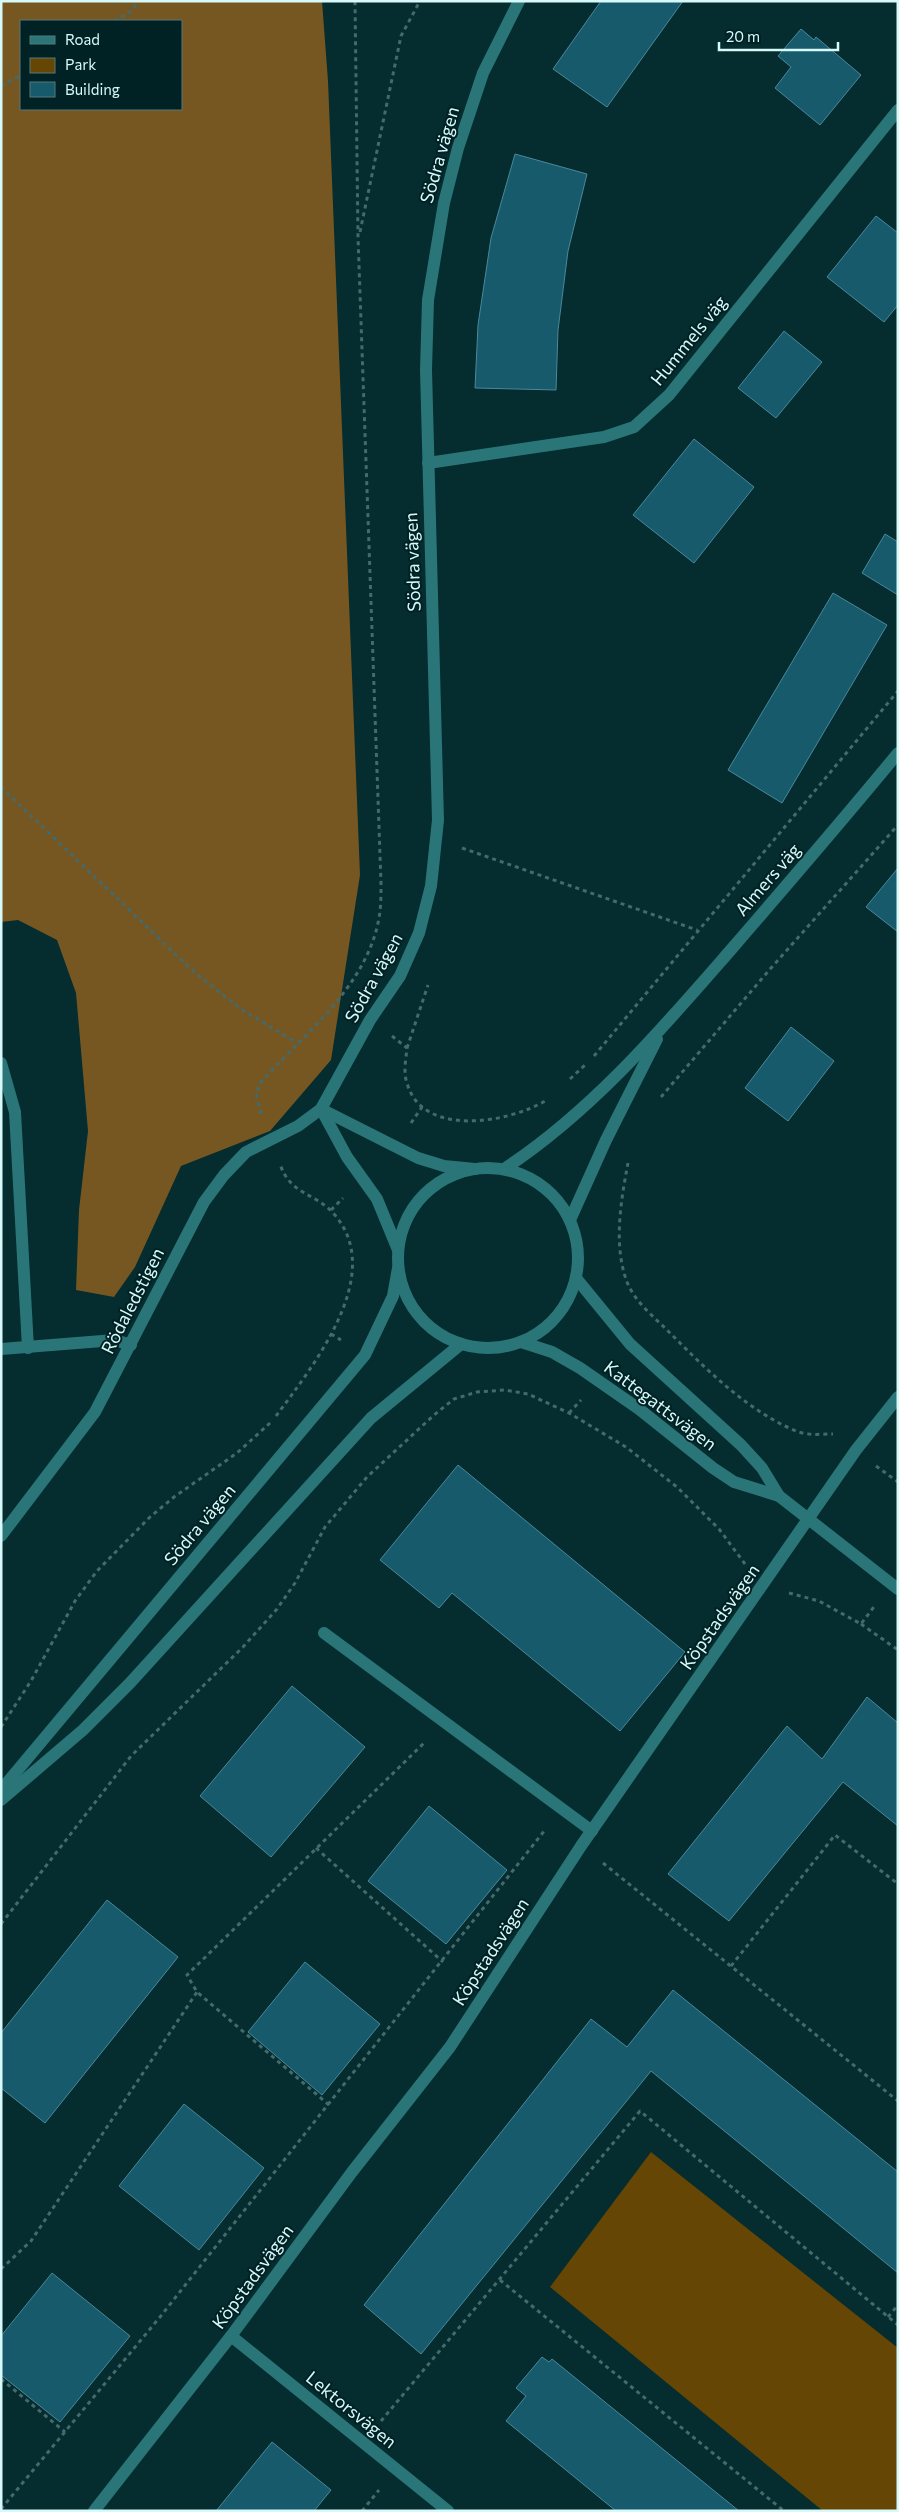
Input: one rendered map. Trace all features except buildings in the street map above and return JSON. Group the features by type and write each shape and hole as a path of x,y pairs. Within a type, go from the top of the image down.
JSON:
{"street":[{"name":"Södra vägen","path":"321,1109 370,1020 400,976 419,933 431,886 438,820 426,370 428,300 437,239 458,148 483,73 519,1"},
{"name":"Hummels väg","path":"428,463 604,437 634,427 668,395 898,110"},
{"name":"Almers väg","path":"504,1169 535,1149 573,1116 663,1028 845,818 898,753"},
{"name":"Almers väg","path":"570,1220 606,1140 663,1028"},
{"path":"1,1063 15,1112 28,1348"},
{"name":"Rödaledstigen","path":"1,1536 95,1412 132,1345 204,1202 224,1175 246,1152 298,1126 321,1109"},
{"path":"321,1109 418,1158 444,1166 504,1169 536,1182 550,1192 570,1220 578,1249 576,1278 566,1305 546,1328 521,1342 485,1348 461,1344 438,1332 418,1315 409,1301 398,1268 398,1250 408,1217 429,1190 458,1173 475,1169"},
{"path":"321,1109 347,1157 377,1199 385,1214 398,1250"},
{"name":"Södra vägen","path":"1,1790 365,1355 393,1296 398,1268"},
{"name":"Kattegattsvägen","path":"576,1278 630,1344 741,1445 762,1468 779,1496"},
{"path":"1,1349 115,1340 132,1345"},
{"name":"Kattegattsvägen","path":"521,1342 552,1352 580,1368 639,1409 713,1468 734,1482 779,1496 894,1586"},
{"path":"1,1800 83,1730 130,1683 371,1418 461,1344"},
{"name":"Köpstadsvägen","path":"94,2511 231,2336 352,2172 450,2047 581,1846 810,1519 856,1450 898,1397"},
{"path":"324,1633 592,1831"},
{"name":"Lektorsvägen","path":"231,2336 448,2511"}],"path":[{"path":"116,20 132,11 138,1"},
{"path":"1,1726 31,1681 74,1601 97,1571 150,1517 174,1497 237,1453 270,1422 301,1381 334,1326 349,1294 353,1266 350,1240 342,1222 331,1210 294,1188 282,1171 258,1106 256,1094 261,1082 296,1043 342,997 368,950 379,919 381,874 358,237 355,1"},
{"path":"358,237 401,36 420,1"},
{"path":"1,86 20,76"},
{"path":"569,1080 595,1054 697,930 730,895 898,691"},
{"path":"1,788 194,972 241,1009 296,1043"},
{"path":"655,1104 771,968 898,825"},
{"path":"436,840 697,930"},
{"path":"370,1020 408,1048 405,1066 406,1082 412,1097 422,1107 447,1118 490,1120 531,1110 549,1099"},
{"path":"629,1157 620,1200 622,1258 628,1282 640,1303 691,1354 737,1395 772,1420"},
{"path":"1,1924 131,1756 243,1647 277,1610 295,1583 325,1527 367,1477 434,1414 454,1399 477,1392 505,1390 528,1394 569,1413 626,1447 677,1487 719,1529 762,1587 819,1601 861,1624 898,1650"},
{"path":"861,1624 894,1586"},
{"path":"329,2105 197,1992 187,1976 445,1723"},
{"path":"1,2509 329,2105 443,1962 561,1809"},
{"path":"731,1966 835,1835 898,1884"},
{"path":"581,1846 898,2102"},
{"path":"316,1848 443,1962"},
{"path":"1,2269 31,2241 197,1992"},
{"path":"363,2442 640,2111 898,2325"},
{"path":"500,2280 784,2511"},
{"path":"888,2317 898,2305"},
{"path":"1,2379 65,2432"}],"green space":[{"path":"651,2152 898,2348 898,2511 823,2511 550,2287"}],"shaded area":[{"path":"1,1 322,1 328,81 360,875 331,1060 270,1131 181,1166 135,1267 114,1297 76,1290 79,1210 88,1131 76,993 57,940 18,920 1,922"}]}
